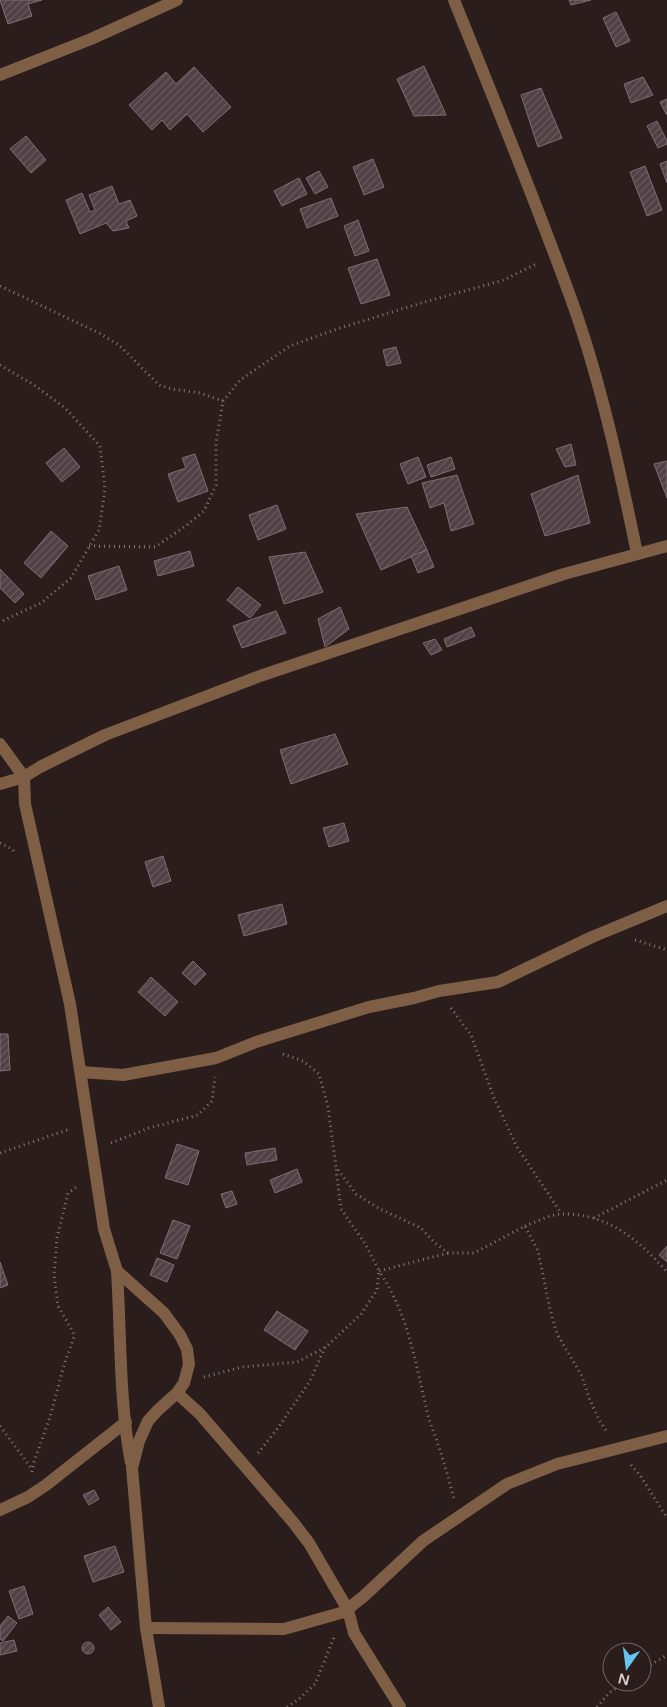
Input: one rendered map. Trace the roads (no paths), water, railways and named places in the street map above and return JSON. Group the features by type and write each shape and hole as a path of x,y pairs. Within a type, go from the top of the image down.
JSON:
{"street":[{"path":"0,75 91,39 177,0"},
{"path":"454,0 574,309 604,409 638,553"},
{"path":"0,784 24,777 40,767 105,735 260,676 564,574 667,546"},
{"path":"0,744 24,777 25,804 68,994 104,1229 117,1271 127,1440 132,1468 146,1628 159,1707"},
{"path":"81,1072 123,1075 216,1058 256,1042 369,1007 439,991 498,982 592,937 667,906"},
{"path":"117,1271 164,1313 180,1335 187,1349 189,1364 181,1388 148,1421 139,1441 132,1468"},
{"path":"181,1388 200,1414 309,1543 346,1611 354,1632 400,1707"},
{"path":"0,1510 28,1497 46,1485 126,1422"},
{"path":"146,1628 284,1629 346,1611 422,1541 506,1484 557,1464 667,1436"}]}
